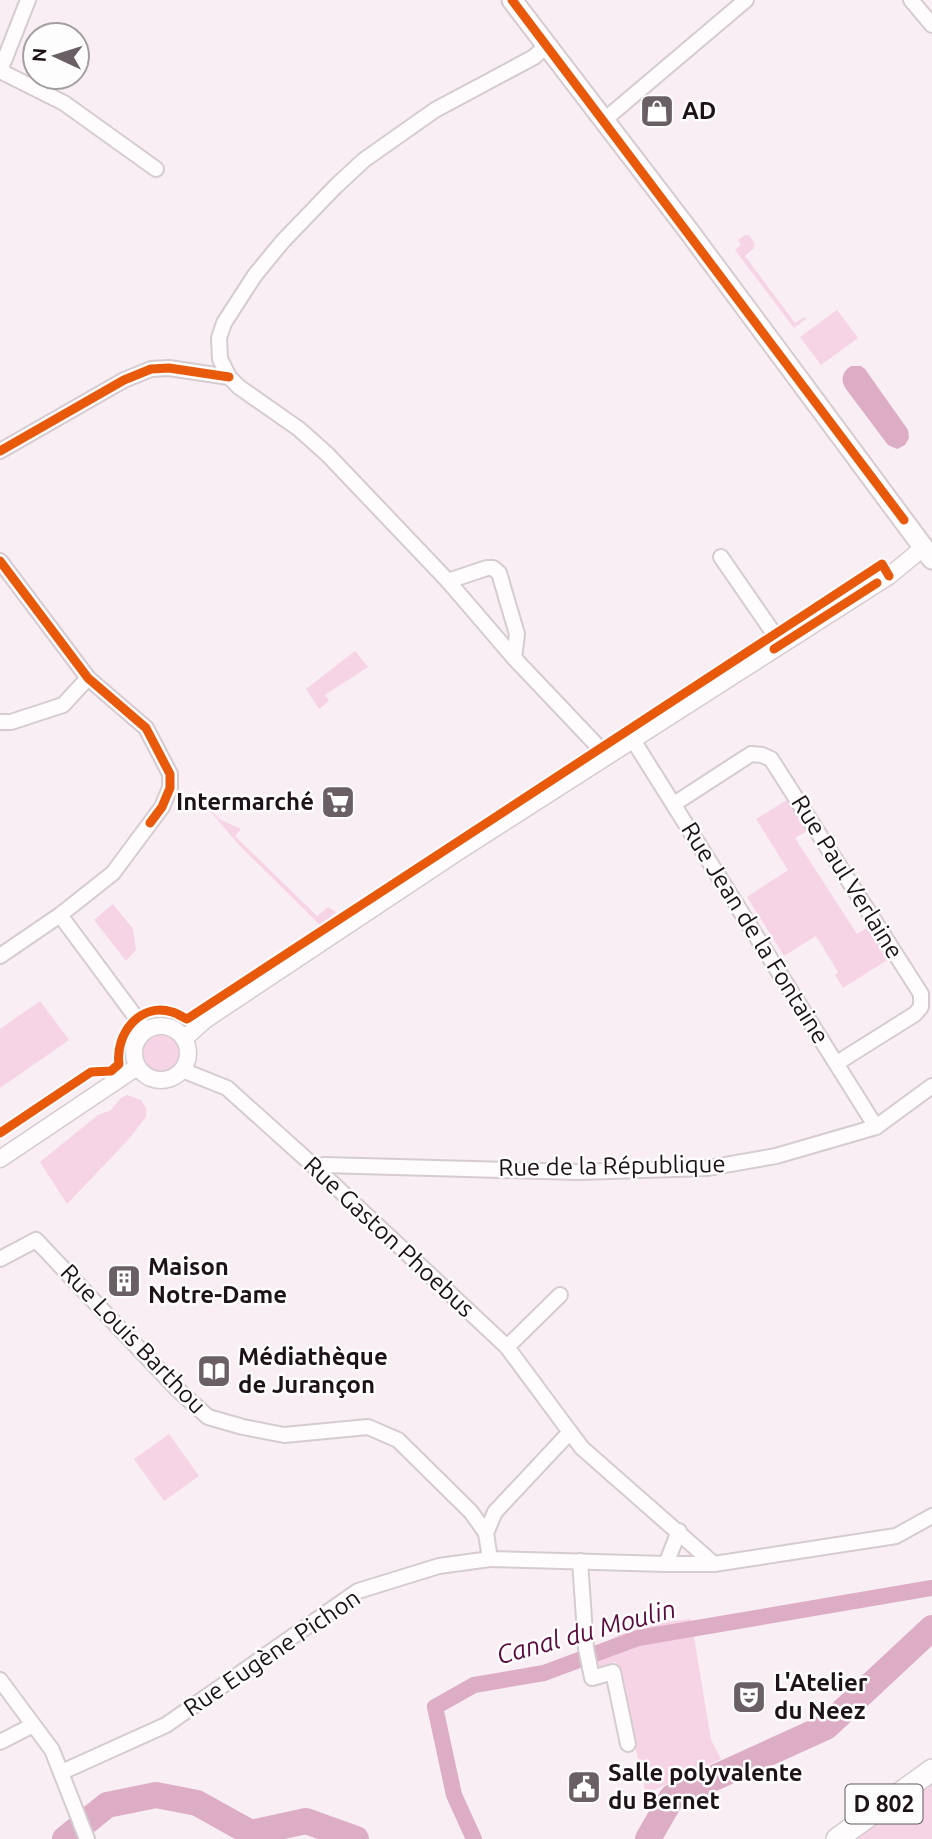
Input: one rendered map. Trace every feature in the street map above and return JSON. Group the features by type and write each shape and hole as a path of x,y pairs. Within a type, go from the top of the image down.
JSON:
{"main road":[{"path":"512,0 929,550"},
{"name":"D 802","path":"837,1839 932,1770"}],"street":[{"path":"603,121 746,0"},
{"path":"911,0 932,25"},
{"path":"25,1 0,71 64,103 156,170"},
{"path":"547,46 534,57 435,110 364,160 283,241 255,275 224,323 219,338 220,359 229,377 328,454 607,756"},
{"path":"0,451 124,380 151,369 169,368 229,377"},
{"path":"184,1039 205,1020 364,913 929,550"},
{"path":"721,557 781,645"},
{"path":"0,561 88,678 145,728 170,774 170,788 162,807 113,873 60,915 0,956"},
{"path":"448,581 487,568 493,568 499,573 517,634 514,658"},
{"path":"0,722 11,722 63,705 88,678"},
{"name":"Rue Jean de la Fontaine","path":"633,740 876,1127"},
{"name":"Rue Paul Verlaine","path":"674,804 751,754 768,757 774,761 876,922 921,994 920,1007 917,1012 837,1063"},
{"path":"60,915 146,1031"},
{"path":"163,1026 178,1032 184,1039 188,1055 182,1070 170,1079 162,1081 148,1078 137,1068 133,1052 140,1036 146,1031 163,1026"},
{"path":"0,1159 137,1068"},
{"name":"Rue Gaston Phoebus","path":"182,1070 226,1088 316,1168 507,1347 582,1448 679,1531 713,1564"},
{"name":"Rue de la République","path":"316,1168 324,1165 579,1172 708,1168 776,1156 876,1127 932,1086"},
{"name":"Rue Louis Barthou","path":"0,1259 36,1240 177,1389 208,1417 284,1435 368,1427 398,1440 471,1512 486,1534"},
{"path":"507,1347 560,1295"},
{"path":"490,1559 486,1534 495,1512 570,1432"},
{"name":"Rue Eugène Pichon","path":"62,1772 166,1725 358,1591 439,1566 490,1559 713,1564 895,1536 932,1516"},
{"path":"666,1564 679,1531"},
{"path":"580,1561 586,1648 592,1678 613,1672 628,1744"},
{"path":"0,1680 52,1751 87,1839"},
{"path":"0,1742 33,1725"}],"shaded area":[{"path":"749,235 755,244 745,256 795,323 804,317 806,319 794,328 735,250 741,245 738,240"},
{"path":"837,310 858,338 821,365 800,337"},
{"path":"851,366 865,369 908,430 909,438 905,445 897,449 888,445 846,389 843,376"},
{"path":"355,651 368,667 325,695 329,701 319,709 306,689"},
{"path":"200,796 219,819 241,829 235,836 317,916 328,907 336,912 320,925 239,845 198,797"},
{"path":"787,800 807,831 795,838 857,934 868,927 889,959 843,988 835,975 838,972 816,936 784,956 747,897 788,870 756,819"},
{"path":"113,904 133,929 136,950 126,961 94,920"},
{"path":"40,1001 69,1040 0,1088 0,1029"},
{"path":"161,1035 174,1040 179,1053 174,1066 161,1071 148,1066 143,1053 148,1040"},
{"path":"127,1095 141,1100 146,1108 146,1117 67,1204 40,1162 98,1115 111,1110"},
{"path":"169,1434 199,1476 164,1501 134,1459"},
{"path":"691,1619 711,1740 721,1759 646,1794 616,1662 598,1667 593,1649 619,1635 640,1628 639,1625"},
{"path":"932,1778 932,1839 854,1839"}],"waterway":[{"name":"Canal du Moulin","path":"474,1839 454,1795 435,1707 474,1685 544,1673 638,1638 932,1588"},
{"path":"648,1839 672,1797 826,1727 932,1628"},
{"path":"65,1839 107,1805 156,1795 197,1803 251,1833 306,1821 356,1839"}],"cycle path":[{"path":"512,0 904,520"},
{"path":"0,451 124,380 151,369 169,368 229,377"},
{"path":"0,561 88,678 146,728 170,774 170,788 162,807 150,823"},
{"path":"0,1133 91,1072 111,1071 119,1064 121,1042 126,1032 140,1016 160,1010 187,1019 882,564 889,576"},
{"path":"774,649 877,583"}],"place":[{"name":"AD","path":"657,111"},
{"name":"Intermarché","path":"338,802"},
{"name":"Maison Notre-Dame","path":"124,1281"},
{"name":"Médiathèque de Jurançon","path":"214,1371"},
{"name":"L'Atelier du Neez","path":"749,1697"},
{"name":"Salle polyvalente du Bernet","path":"584,1787"}]}
